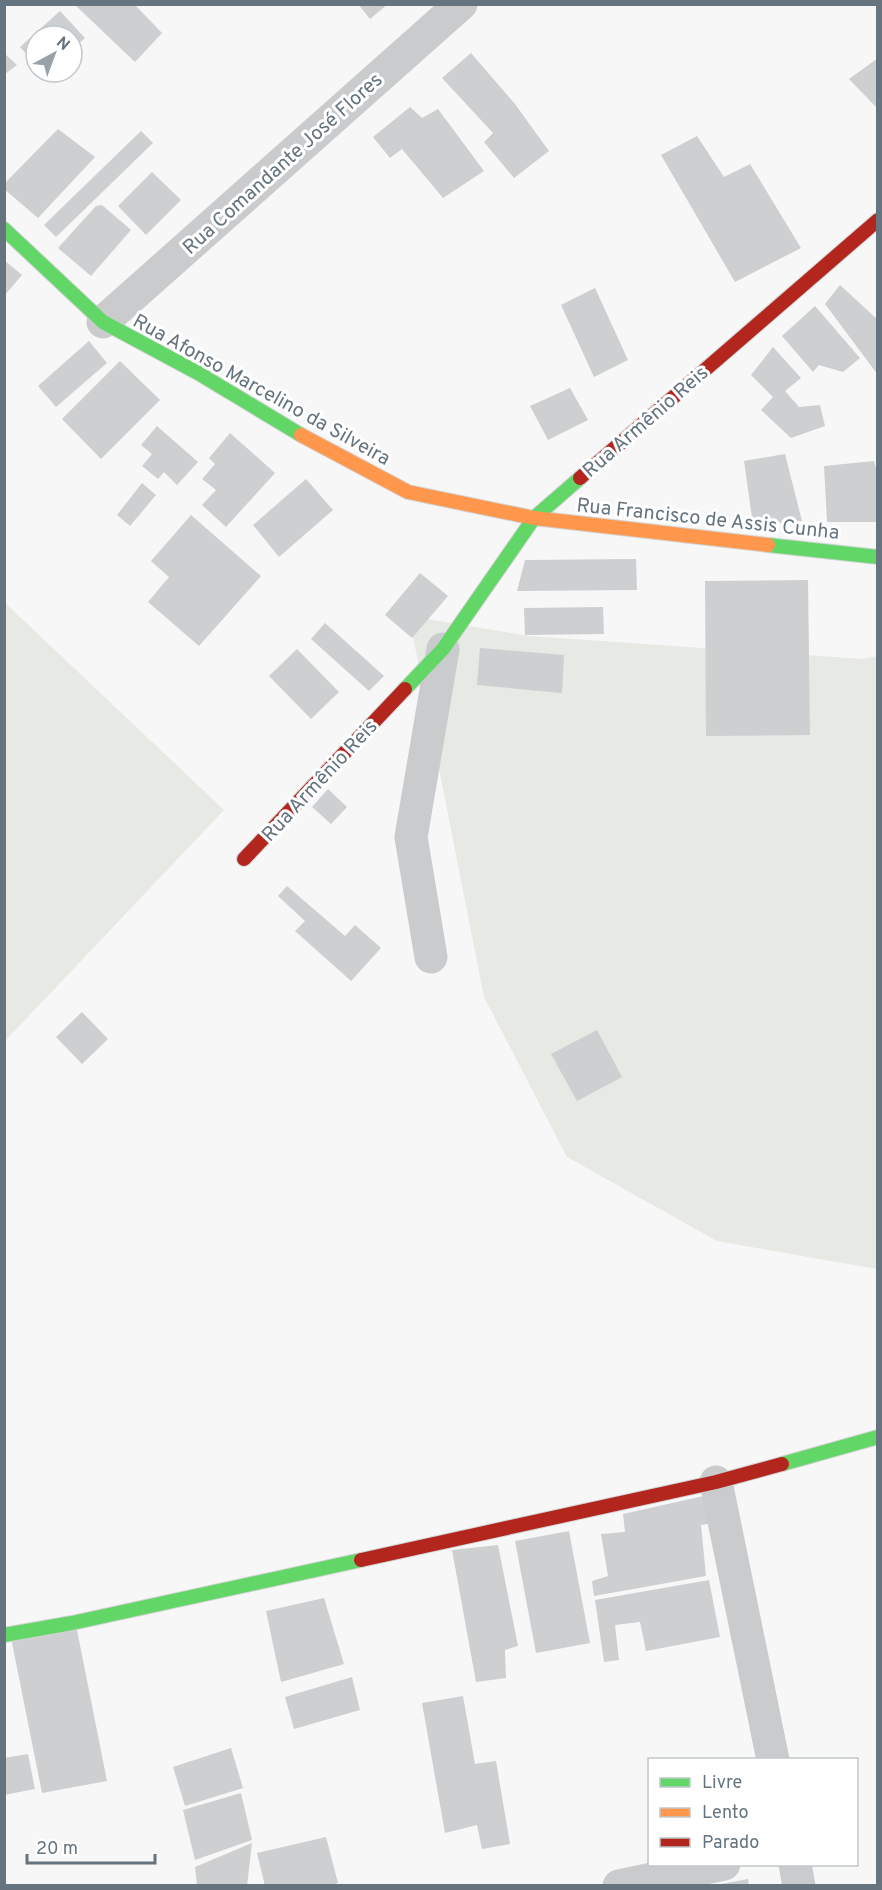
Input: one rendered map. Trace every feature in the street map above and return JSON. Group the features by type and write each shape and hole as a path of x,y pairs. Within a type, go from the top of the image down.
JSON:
{"street":[{"name":"Rua Comandante José Flores","path":"103,322 461,4"},
{"name":"Rua Armênio Reis","path":"244,859 443,649 534,518 878,220"},
{"name":"Rua Afonso Marcelino da Silveira","path":"4,229 103,322 198,374 317,445 408,492 534,518"},
{"name":"Rua Francisco de Assis Cunha","path":"534,518 878,557"},
{"name":"Rua Armênio Reis","path":"431,957 411,837 443,649"},
{"path":"4,1635 72,1623 716,1482 878,1437"},
{"path":"716,1482 773,1758"},
{"path":"619,1886 714,1866"},
{"path":"795,1866 799,1886"}],"shaded area":[{"path":"4,602 224,810 5,1041 4,1041"},
{"path":"409,616 529,636 863,659 877,656 877,1269 717,1241 567,1157 484,997"}],"building":[{"path":"74,4 134,4 162,33 135,62"},
{"path":"358,4 388,4 370,19"},
{"path":"60,11 72,24 46,24"},
{"path":"4,53 17,65 4,75"},
{"path":"471,53 515,104 549,151 514,178 484,142 493,133 442,78"},
{"path":"878,58 878,105 876,107 849,79"},
{"path":"410,107 422,118 438,109 484,171 443,198 402,149 390,158 373,137"},
{"path":"58,129 95,157 38,218 4,189 4,184"},
{"path":"141,131 153,143 56,237 44,225"},
{"path":"697,136 724,177 750,164 801,248 735,282 661,155"},
{"path":"152,172 181,200 146,235 118,206"},
{"path":"102,205 131,230 91,276 58,248 96,206"},
{"path":"4,260 22,275 4,296"},
{"path":"840,285 878,320 878,375 825,304"},
{"path":"595,288 628,360 594,377 561,305"},
{"path":"815,306 860,358 843,372 819,365 813,372 782,336"},
{"path":"89,341 107,363 56,407 38,386"},
{"path":"773,347 801,378 785,391 799,407 820,405 825,426 791,438 761,410 773,397 751,375"},
{"path":"120,361 160,400 101,459 62,419"},
{"path":"570,388 588,420 548,440 530,406"},
{"path":"157,426 198,462 177,485 164,472 158,479 142,466 152,454 141,445"},
{"path":"230,433 275,473 226,527 202,505 216,490 202,479 215,464 209,458"},
{"path":"785,454 802,521 753,525 744,461"},
{"path":"874,461 878,475 878,522 827,522 824,466"},
{"path":"306,479 333,510 279,557 253,525"},
{"path":"142,483 156,495 130,526 117,515"},
{"path":"191,515 261,576 199,646 148,602 169,577 151,561"},
{"path":"636,559 637,590 517,591 525,560"},
{"path":"420,573 448,596 412,638 385,615"},
{"path":"808,580 810,735 706,736 705,581"},
{"path":"603,607 604,634 525,635 524,608"},
{"path":"325,623 384,676 369,691 311,639"},
{"path":"480,648 564,655 562,693 477,685"},
{"path":"297,649 339,692 311,719 269,676"},
{"path":"328,789 347,807 331,824 312,807"},
{"path":"287,886 345,936 355,925 381,948 351,981 295,931 305,921 278,896"},
{"path":"82,1012 108,1039 82,1064 56,1037"},
{"path":"597,1030 622,1077 577,1101 551,1054"},
{"path":"708,1495 714,1523 701,1525 706,1576 594,1596 592,1581 608,1576 601,1534 625,1532 623,1514"},
{"path":"569,1531 590,1643 536,1653 515,1541"},
{"path":"498,1545 518,1646 505,1650 506,1678 476,1682 452,1550"},
{"path":"709,1580 720,1637 646,1651 640,1622 615,1625 619,1660 604,1662 595,1600"},
{"path":"324,1598 344,1664 281,1682 266,1611"},
{"path":"76,1625 107,1781 42,1793 11,1638"},
{"path":"352,1677 360,1710 294,1729 285,1697"},
{"path":"463,1696 475,1764 496,1761 510,1844 482,1849 477,1825 445,1833 422,1703"},
{"path":"231,1748 243,1788 185,1806 173,1767"},
{"path":"28,1754 35,1789 4,1795 4,1758"},
{"path":"241,1793 252,1840 195,1860 183,1810"},
{"path":"326,1837 338,1883 327,1886 265,1886 257,1853"},
{"path":"252,1843 247,1886 197,1886 195,1867"},
{"path":"748,1879 749,1886 721,1886 721,1884"}],"traffic: fast":[{"path":"4,229 103,322 198,373 301,435"},
{"path":"405,689 443,649 534,518 580,478"},
{"path":"768,545 878,557"},
{"path":"782,1464 878,1437"},
{"path":"4,1635 72,1623 361,1560"}],"traffic: slow":[{"path":"301,435 408,492 534,518 768,545"}],"traffic: jam":[{"path":"580,478 878,220"},
{"path":"244,859 405,689"},
{"path":"361,1560 716,1482 782,1464"}]}
